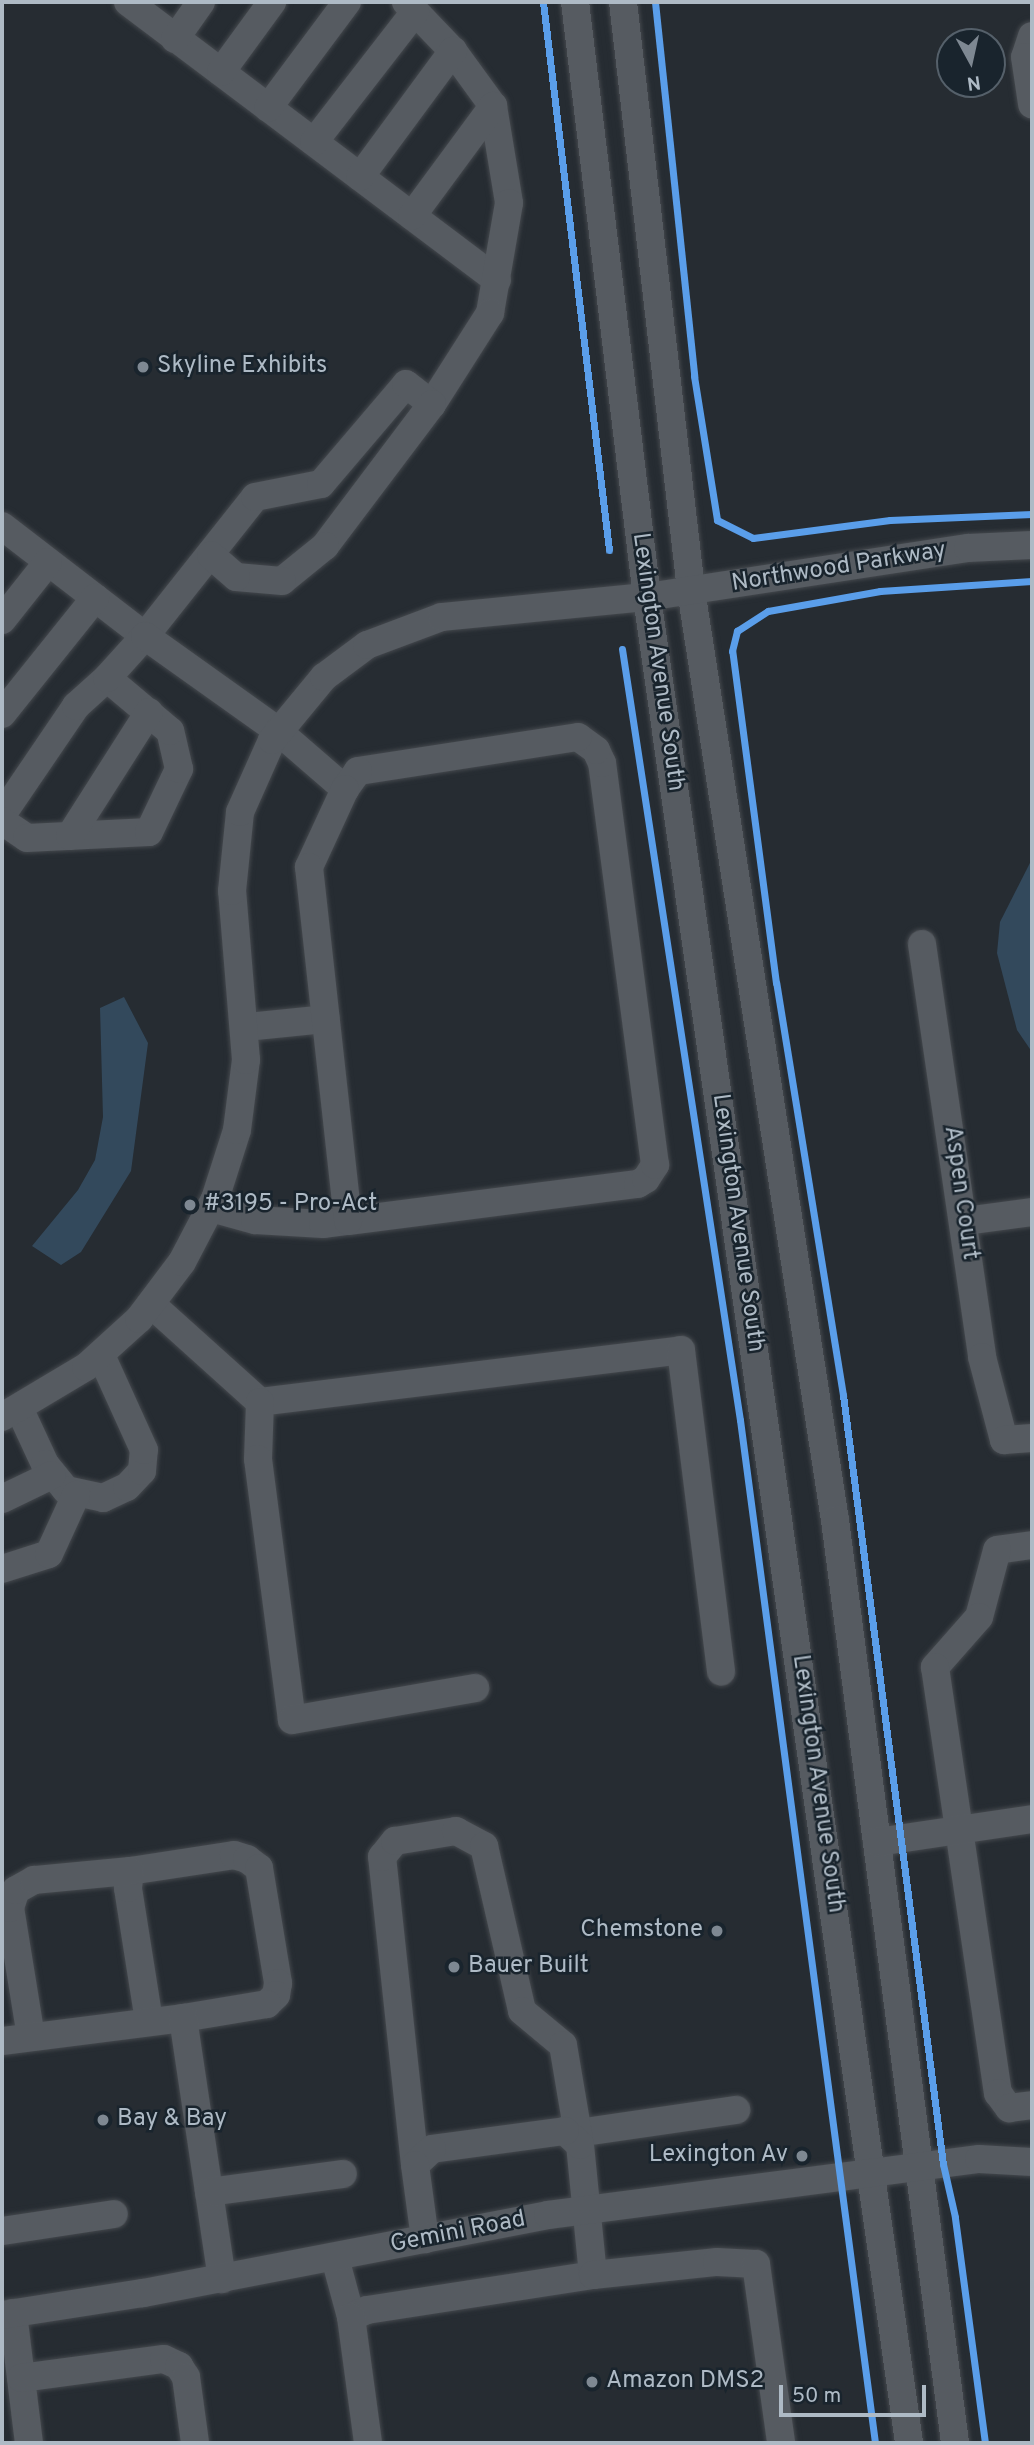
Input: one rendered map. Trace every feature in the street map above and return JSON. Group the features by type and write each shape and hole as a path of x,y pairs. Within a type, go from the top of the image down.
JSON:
{"street":[{"path":"129,2 497,280"},
{"path":"176,38 201,2"},
{"path":"221,72 272,2"},
{"path":"268,108 347,2"},
{"name":"Lexington Avenue South","path":"575,2 647,597 873,2174 909,2443"},
{"name":"Lexington Avenue South","path":"623,2 691,590 835,1520 955,2443"},
{"path":"211,555 236,577 282,581 325,546 432,404 490,313 509,203 493,106 453,51 410,7 314,142"},
{"path":"1032,36 1025,57 1032,104"},
{"path":"360,177 453,51"},
{"path":"412,216 493,106"},
{"path":"2,815 76,706 107,678 145,636 256,497 321,484 406,384 432,404"},
{"path":"2,526 145,636 278,731 345,789"},
{"name":"Northwood Parkway","path":"10,1412 101,1355 151,1304 182,1262 211,1208 237,1130 247,1027 232,864 248,786 278,731 324,677 367,645 414,625 442,617 647,597 956,550 1032,545"},
{"path":"2,620 48,562"},
{"path":"2,714 95,598"},
{"path":"2,821 27,838 149,832 178,769 170,731 107,678"},
{"path":"69,836 149,712"},
{"path":"211,1208 255,1220 348,1221 638,1184 655,1165 602,764 596,750 578,737 358,771 345,789 309,867 348,1221"},
{"name":"Aspen Court","path":"922,944 965,1221 982,1357 1004,1440 1032,1438"},
{"path":"247,1027 326,1019"},
{"path":"965,1221 1032,1212"},
{"path":"151,1304 260,1402 681,1350 720,1672"},
{"path":"10,1412 52,1475 76,1495 114,1495 136,1480 145,1461 137,1431 101,1355"},
{"path":"260,1402 258,1459 292,1720 475,1688"},
{"path":"2,1499 52,1475"},
{"path":"2,1569 49,1554 76,1495"},
{"path":"1021,2106 998,2093 956,1830 935,1667 979,1617 997,1550 1032,1545"},
{"path":"877,1842 1032,1819"},
{"path":"425,2239 382,1857 396,1841 456,1831 484,1846 522,2011 563,2045 579,2139 593,2276"},
{"path":"2,2041 183,2018 267,2004 276,1995 278,1983 259,1868 234,1855 130,1871 34,1880 16,1890 10,1908 32,2037"},
{"path":"130,1871 128,1888 149,2021"},
{"path":"183,2018 222,2279"},
{"path":"415,2165 432,2149 565,2131 579,2139 736,2110"},
{"name":"Gemini Road","path":"7,2314 222,2279 586,2210 979,2159 1032,2162"},
{"path":"209,2192 343,2174"},
{"path":"2,2231 114,2214"},
{"path":"335,2258 351,2317 368,2443"},
{"path":"351,2317 367,2310 593,2276 717,2262 756,2264 781,2443"},
{"path":"7,2314 21,2378 29,2443"},
{"path":"21,2378 164,2359 179,2366 186,2377 195,2443"}],"water":[{"path":"1032,859 1032,1052 1017,1030 997,953 1000,922"},
{"path":"124,997 148,1043 131,1171 81,1252 61,1265 32,1246 78,1190 95,1160 103,1117 100,1008"}],"cycle path":[{"path":"543,2 609,550"},
{"path":"655,2 694,376 717,520 753,538 890,520 1032,514"},
{"path":"985,2443 955,2217 943,2164 843,1395 776,983 732,651 737,631 768,611 880,591 1032,581"},
{"path":"622,649 740,1420 875,2443"}],"place":[{"name":"Skyline Exhibits","path":"143,367"},
{"name":"#3195 - Pro-Act","path":"190,1205"},
{"name":"Chemstone","path":"717,1931"},
{"name":"Bauer Built","path":"454,1967"},
{"name":"Bay & Bay","path":"103,2120"},
{"name":"Lexington Av","path":"802,2156"},
{"name":"Amazon DMS2","path":"592,2382"}]}
